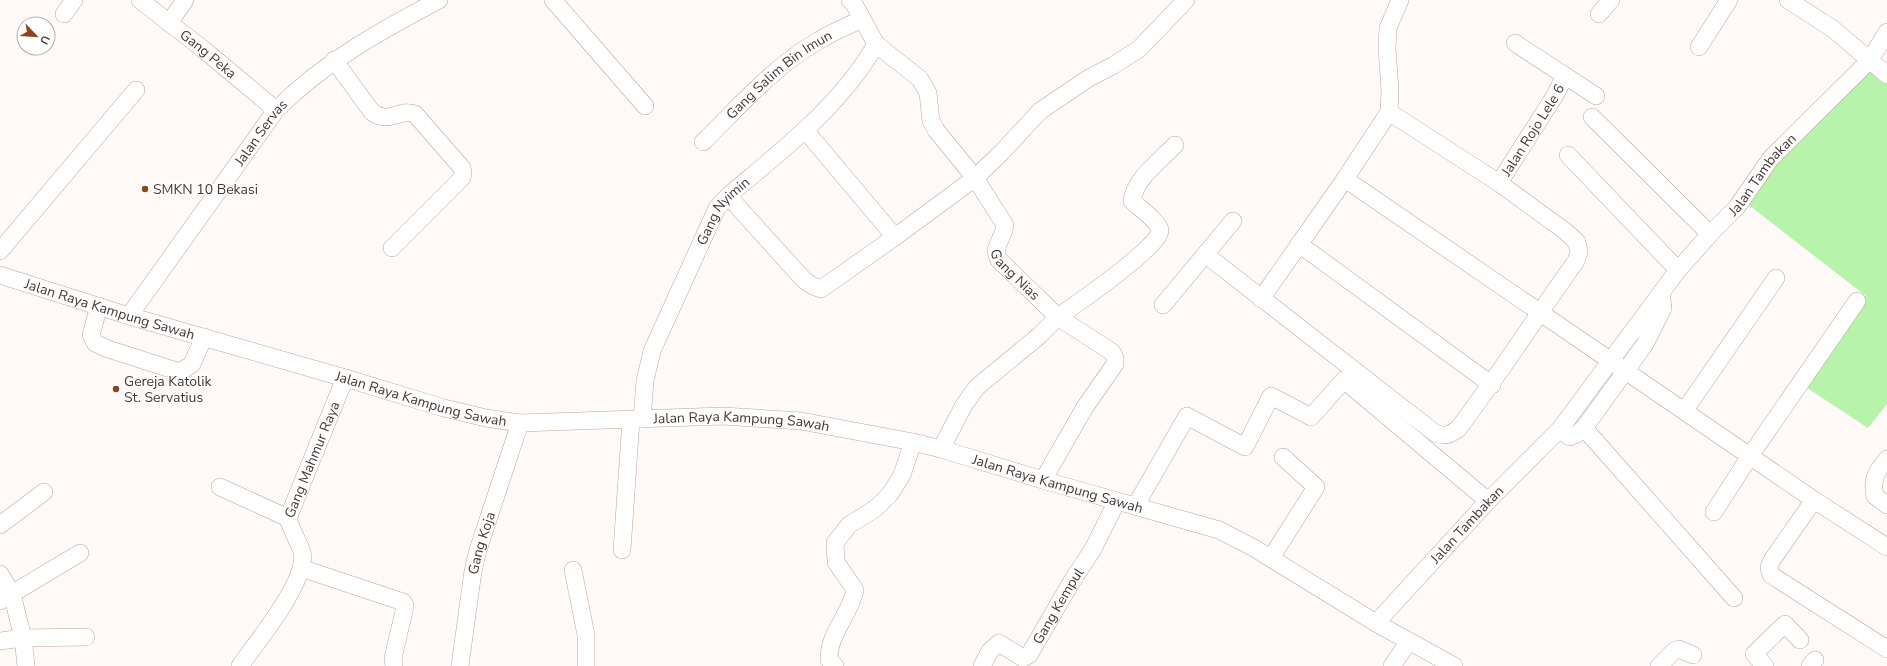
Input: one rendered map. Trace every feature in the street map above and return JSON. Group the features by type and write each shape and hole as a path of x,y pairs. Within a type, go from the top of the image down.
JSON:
{"street":[{"path":"64,14 74,0"},
{"name":"Gang Peka","path":"140,0 204,49 276,110"},
{"path":"169,23 185,0"},
{"name":"Jalan Servas","path":"129,316 276,110 298,88 334,60 375,34 439,0"},
{"path":"553,0 645,106"},
{"path":"728,196 804,280 812,286 822,289 975,178 1002,152 1040,111 1068,91 1139,49 1186,0"},
{"path":"1261,299 1345,179 1389,112 1390,90 1387,48 1388,28 1400,0"},
{"path":"1598,14 1611,0"},
{"path":"1699,47 1729,0"},
{"path":"1788,0 1833,29 1887,75"},
{"path":"856,6 876,44"},
{"name":"Gang Salim Bin Imun","path":"703,142 764,81 801,52 818,41 856,6"},
{"name":"Jalan Tambakan","path":"1376,623 1488,501 1560,429 1678,270 1710,234 1737,207 1771,158 1870,60 1887,32"},
{"name":"Jalan Rojo Lele 6","path":"1515,43 1596,96"},
{"name":"Gang Nias","path":"876,44 920,79 928,92 931,121 936,130 975,178 1005,225 1004,233 996,249 998,260 1058,317"},
{"name":"Gang Nyimin","path":"622,550 636,419 652,351 717,208 728,196 805,130 851,80 876,44"},
{"path":"334,60 372,112 378,117 387,118 408,112 414,114 464,172 462,178 392,248"},
{"name":"Jalan Rojo Lele 6","path":"1499,183 1554,97 1565,76"},
{"path":"0,250 136,90"},
{"path":"1206,255 1435,433 1444,436 1458,429 1492,384 1540,311 1576,261 1579,252 1577,242 1565,231 1499,183 1389,112"},
{"path":"1592,117 1710,234"},
{"path":"805,130 895,237"},
{"path":"942,449 964,405 977,387 1040,335 1058,317 1144,252 1157,240 1160,231 1158,223 1145,214 1132,201 1134,192 1146,174 1175,145"},
{"path":"1568,155 1678,270"},
{"path":"1345,179 1685,410 1814,500 1887,547"},
{"path":"1163,305 1233,221"},
{"path":"1299,244 1492,384"},
{"name":"Jalan Raya Kampung Sawah","path":"0,275 129,316 444,408 486,418 520,423 723,416 801,421 913,442 942,449 1043,480 1136,505 1219,530 1271,558 1376,623 1454,666"},
{"path":"1685,410 1776,278"},
{"path":"1560,429 1570,437 1577,434 1584,428 1644,344 1659,318 1663,308 1661,293"},
{"path":"1714,512 1750,456 1857,301"},
{"path":"99,306 92,335 95,343 108,349 180,372 192,364 204,337"},
{"path":"1043,480 1085,407 1115,364 1116,358 1112,352 1058,317"},
{"name":"Gang Mahmur Raya","path":"240,666 288,598 297,581 302,553 290,529 288,518 345,378"},
{"path":"1136,505 1187,416 1245,447 1271,396 1311,417 1344,380 1488,501"},
{"name":"Gang Koja","path":"460,666 473,572 478,550 520,423"},
{"path":"1584,428 1734,598"},
{"path":"835,666 829,660 829,650 853,599 855,590 836,562 835,543 849,525 876,508 890,494 902,475 913,442"},
{"path":"1271,558 1316,487 1283,457"},
{"path":"1887,459 1874,476 1872,487 1874,496 1887,505"},
{"path":"220,487 288,518"},
{"path":"0,525 44,492"},
{"path":"1814,500 1772,560 1769,567 1771,574 1887,650"},
{"name":"Gang Kempul","path":"982,666 990,651 999,643 1023,658 1029,655 1072,581 1093,549 1117,501"},
{"path":"6,598 80,553"},
{"path":"300,568 403,602 405,605 393,658 394,666"},
{"path":"573,570 586,635 586,666"},
{"path":"0,574 6,598 23,638 26,666"},
{"path":"1766,666 1754,654 1785,624 1800,640"},
{"path":"0,641 23,638 86,637"},
{"path":"1392,666 1408,641"},
{"path":"1659,666 1674,651 1679,649 1693,655"}],"green space":[{"path":"1870,64 1887,80 1887,404 1868,428 1804,386 1866,296 1746,203 1767,169"}],"place":[{"name":"SMKN 10 Bekasi","path":"145,189"},
{"name":"Gereja Katolik St. Servatius","path":"116,389"}]}
